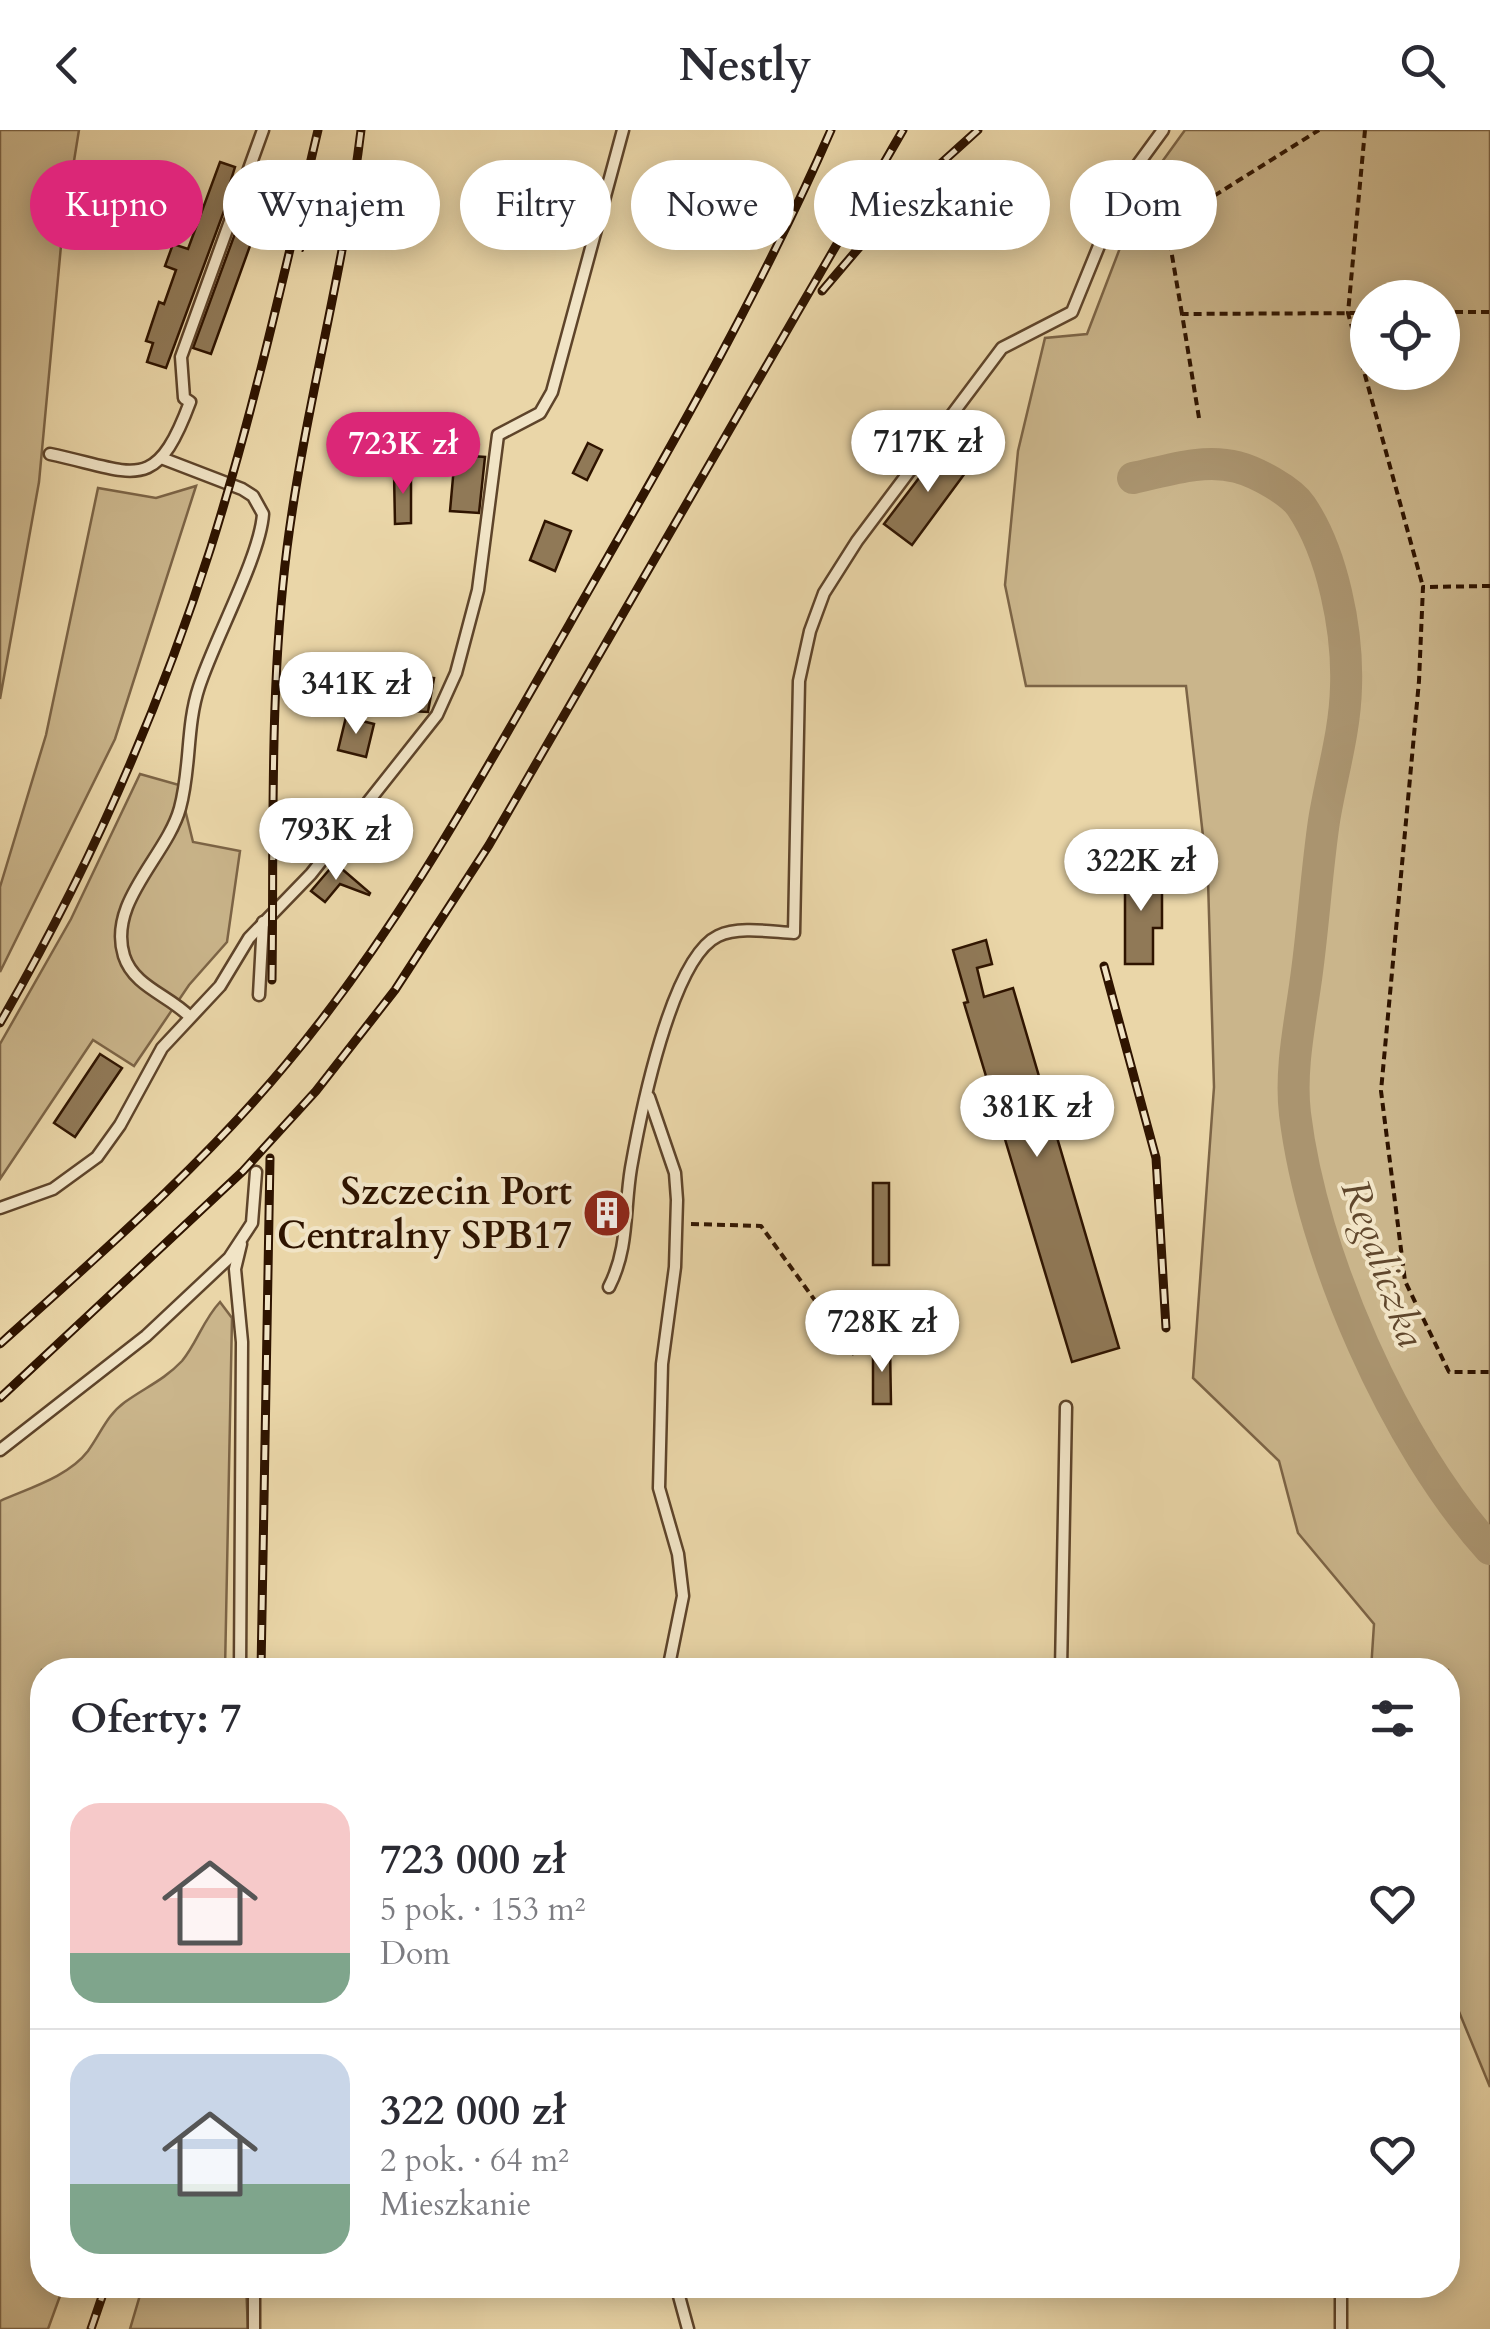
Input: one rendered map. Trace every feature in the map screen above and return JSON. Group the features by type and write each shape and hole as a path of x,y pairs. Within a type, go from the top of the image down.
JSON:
{"lane":[{"path":"252,160 263,130"},
{"path":"0,1208 53,1189 85,1169 120,1125 151,1062 220,986 262,922 312,874 427,729 447,697 478,590 498,435 540,413 552,392 623,130"},
{"path":"609,1287 624,1254 629,1178 666,1027 701,948 727,933 794,933 800,680 810,631 824,593 857,540 1002,348 1072,312 1124,182 1163,130"},
{"path":"50,454 126,470 148,468 164,459 190,402 184,398 181,357 223,242"},
{"path":"164,459 242,488 263,514 194,702 180,807 134,893 123,927 122,946 128,968 190,1016"},
{"path":"259,995 262,922"},
{"path":"648,1096 675,1173 677,1223 662,1364 659,1488 678,1554 684,1596 671,1658"},
{"path":"240,1658 242,1342 236,1269 241,1244 255,1212 256,1172"},
{"path":"0,1450 146,1336 241,1244"},
{"path":"1061,1658 1066,1408"},
{"path":"254,2298 254,2329"},
{"path":"680,2298 688,2329"},
{"path":"1342,2298 1342,2329"}],"path":[{"path":"1198,418 1168,232 1174,221 1320,130"},
{"path":"1365,130 1348,312 1423,587 1420,681 1382,1091 1406,1281 1449,1372 1457,1376 1490,1372"},
{"path":"1182,314 1348,312"},
{"path":"1460,312 1490,312"},
{"path":"1423,587 1490,586"},
{"path":"677,1223 761,1226 856,1358"}],"shaded area":[{"path":"0,130 79,130 74,160 30,160 30,250 61,250 39,482 0,699"},
{"path":"1185,130 1490,130 1490,2087 1460,2014 1460,1658 1372,1658 1374,1624 1298,1533 1279,1461 1193,1378 1214,1087 1208,880 1186,686 1026,686 1005,585 1018,451 1045,338 1087,334 1119,250 1217,250 1217,160 1163,160"},
{"path":"196,486 115,739 0,972 0,887 46,735 98,488 156,498"},
{"path":"140,774 179,785 193,842 240,851 227,942 189,985 134,1066 93,1040 0,1179 0,1044 71,919"},
{"path":"220,1302 232,1318 225,1658 30,1658 30,2298 59,2298 48,2329 0,2329 0,1501 47,1481 80,1460 119,1407 182,1361"},
{"path":"139,2298 247,2298 248,2329 130,2329"}],"building":[{"path":"220,162 223,163 223,214 166,368 147,362 153,343 146,341 159,302 164,304 176,270 165,266 171,250 203,250 203,208"},
{"path":"229,250 249,250 211,354 193,348"},
{"path":"588,443 602,450 587,480 573,473"},
{"path":"944,445 971,465 912,545 884,524"},
{"path":"455,455 485,457 479,513 450,511"},
{"path":"394,472 411,472 411,523 395,524"},
{"path":"545,521 571,531 555,571 530,560"},
{"path":"414,676 434,678 428,712 411,711"},
{"path":"346,717 374,724 366,757 338,750"},
{"path":"335,863 369,895 340,884 325,902 311,891"},
{"path":"1125,864 1152,864 1153,892 1162,892 1162,928 1153,928 1153,964 1125,964"},
{"path":"986,940 992,964 977,968 984,997 1013,988 1119,1348 1072,1362 964,1003 968,1002 953,950"},
{"path":"100,1054 122,1068 75,1137 54,1123"},
{"path":"873,1183 889,1183 889,1265 873,1265"},
{"path":"873,1346 890,1346 891,1404 873,1404"}],"waterway":[{"name":"Regaliczka","path":"1133,478 1211,464 1253,473 1281,488 1301,506 1330,569 1344,642 1345,704 1321,842 1296,1050 1295,1114 1319,1227 1363,1345 1422,1457 1490,1549"}],"railway":[{"path":"0,1023 91,850 144,731 190,609 241,444 318,130"},
{"path":"272,980 273,764 281,602 295,495 361,130"},
{"path":"0,1344 149,1209 254,1101 328,1012 403,905 471,795 673,442 740,319 831,130"},
{"path":"0,1398 243,1171 316,1091 395,990 489,845 903,130"},
{"path":"822,291 897,203 978,130"},
{"path":"1104,966 1156,1158 1166,1328"},
{"path":"261,1658 270,1158"},
{"path":"91,2329 102,2298"}],"place":[{"name":"Szczecin Port Centralny SPB17","path":"607,1213"}]}
